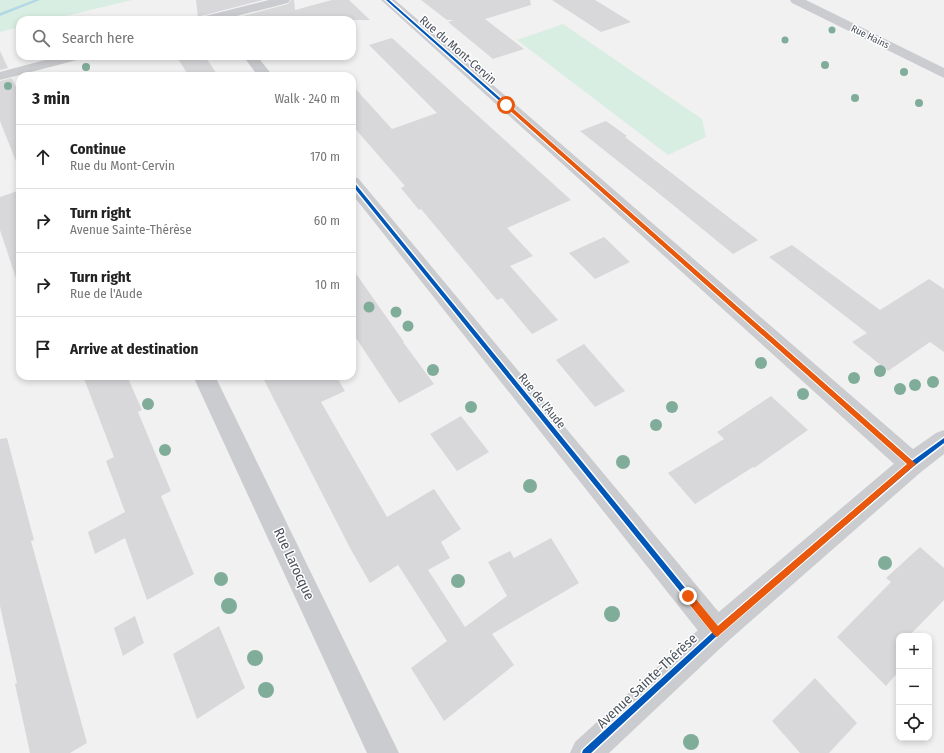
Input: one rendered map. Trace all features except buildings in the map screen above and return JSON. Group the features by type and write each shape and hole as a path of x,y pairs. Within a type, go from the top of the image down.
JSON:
{"street":[{"path":"226,16 284,0"},
{"name":"Rue du Mont-Cervin","path":"387,0 912,464"},
{"name":"Rue Hains","path":"796,0 944,74"},
{"path":"0,76 61,60"},
{"path":"253,60 263,72"},
{"path":"54,62 59,72"},
{"name":"Rue de l'Aude","path":"356,187 717,632"},
{"name":"Rue Larocque","path":"206,380 383,753"},
{"name":"Avenue Sainte-Thérèse","path":"586,753 717,632 912,464 944,440"}],"green space":[{"path":"0,0 132,0 66,16 16,16 16,28 0,32"},
{"path":"563,24 702,119 706,137 668,155 517,40"}],"waterway":[{"path":"0,15 38,0"}],"cycle path":[{"path":"387,0 912,464"},
{"path":"356,187 717,632"},
{"path":"586,753 717,632 912,464 944,440"}],"route":[{"path":"506,105 912,464 717,632 688,596"}]}
